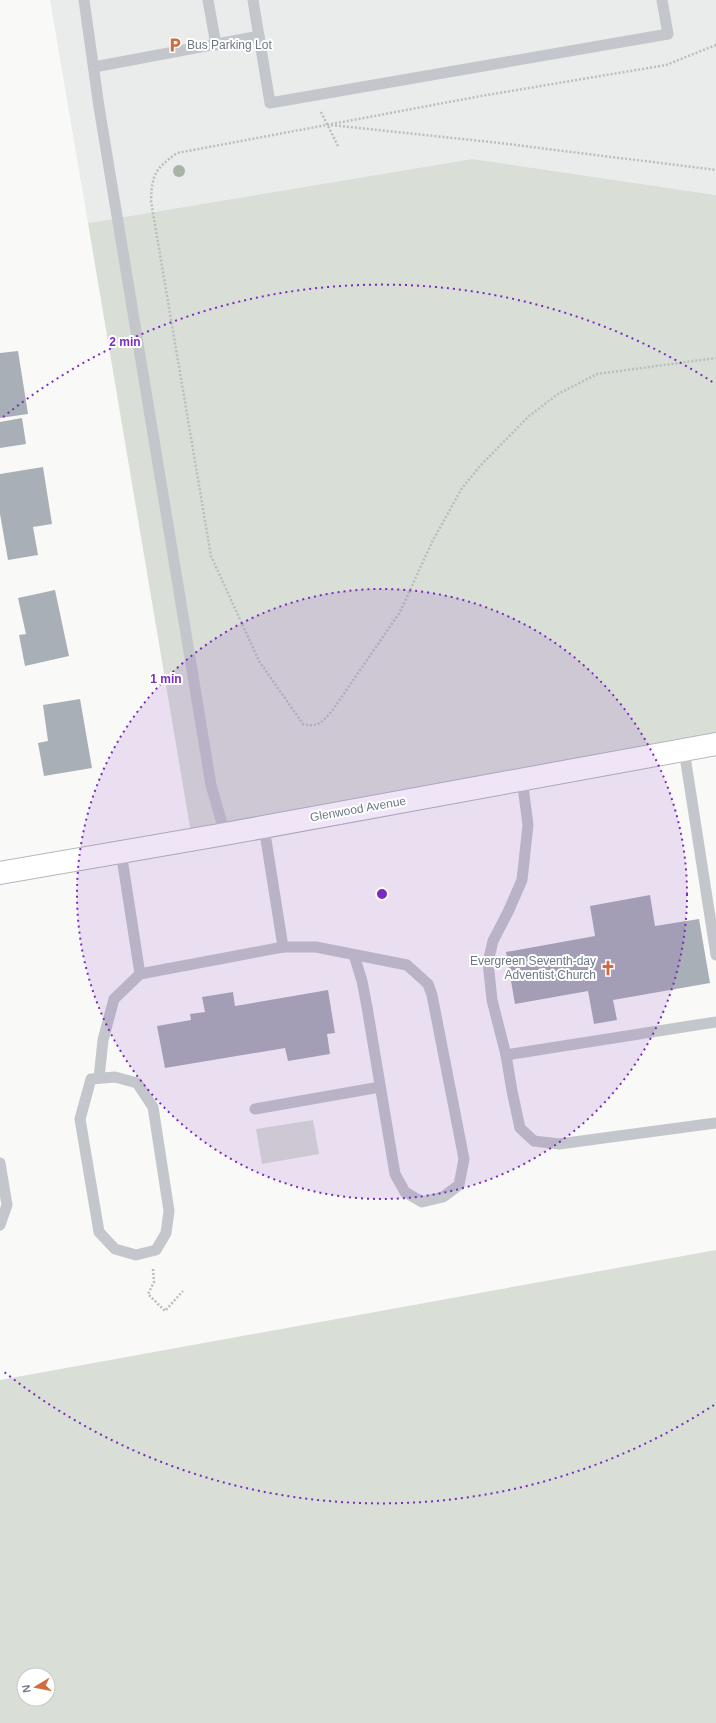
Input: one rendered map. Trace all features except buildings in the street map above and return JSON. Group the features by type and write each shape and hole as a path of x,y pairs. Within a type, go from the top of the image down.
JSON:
{"street":[{"name":"Glenwood Avenue","path":"0,873 264,827 716,744"}],"lane":[{"path":"84,0 211,785 224,834"},
{"path":"208,0 216,45"},
{"path":"253,0 270,103 668,34 662,0"},
{"path":"94,67 259,36"},
{"path":"684,750 716,955"},
{"path":"522,779 528,825 522,880 493,941 488,962 492,1000 506,1056 520,1128 534,1141 559,1144 716,1123"},
{"path":"264,827 283,948"},
{"path":"121,852 140,974"},
{"path":"99,1078 103,1040 114,999 140,974 283,948 316,946 407,965 428,984 432,995 464,1159 459,1185 443,1197 422,1202 404,1192 395,1174 366,1001 354,955"},
{"path":"506,1056 716,1022"},
{"path":"115,1077 137,1083 153,1107 169,1211 166,1233 156,1250 136,1255 115,1249 99,1232 80,1119 91,1079 99,1078 115,1077"},
{"path":"255,1109 380,1087"},
{"path":"0,1163 7,1205 0,1225"}],"path":[{"path":"716,45 666,65 481,96 176,152 159,166 151,183 151,201 211,556 258,661 303,724 312,726 322,722 332,711 400,612 432,542 462,488 481,465 530,416 558,394 596,374 716,358"},
{"path":"312,95 338,146"},
{"path":"327,124 500,143 716,170"},
{"path":"146,1252 153,1268 154,1282 148,1294 165,1311 183,1291"}],"shaded area":[{"path":"50,0 716,0 716,195 472,159 88,223"},
{"path":"472,159 716,195 716,744 192,839 88,223"},
{"path":"313,1120 319,1154 262,1164 256,1129"},
{"path":"716,1250 716,1723 0,1723 0,1380"}],"place":[{"name":"Bus Parking Lot","path":"175,45"},
{"name":"Evergreen Seventh-day Adventist Church","path":"608,968"}]}
